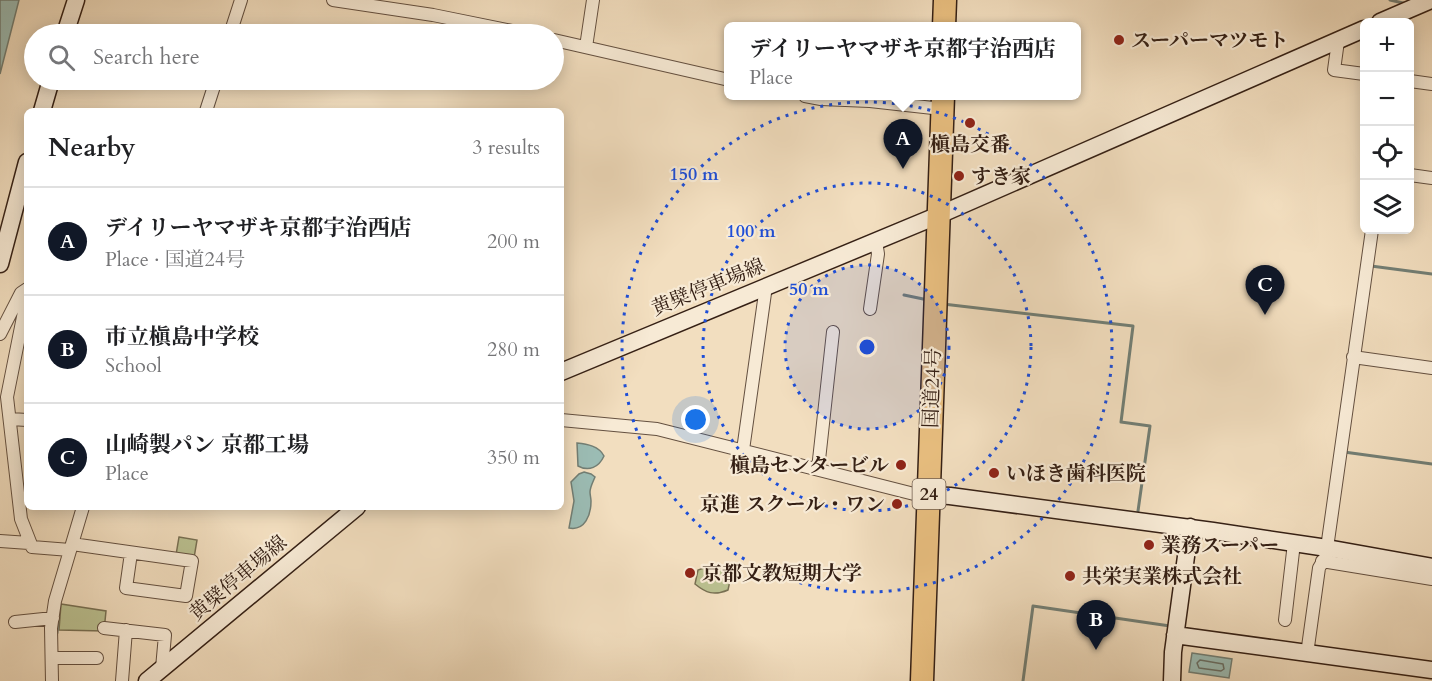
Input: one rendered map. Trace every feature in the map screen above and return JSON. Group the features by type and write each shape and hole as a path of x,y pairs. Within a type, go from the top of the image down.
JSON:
{"highway":[{"path":"944,22 945,0"},
{"name":"国道24号","path":"922,681 942,102"}],"street":[{"path":"68,24 76,0"},
{"path":"233,24 241,0"},
{"path":"333,0 478,24"},
{"path":"586,46 593,0"},
{"path":"1389,18 1431,0"},
{"name":"黄檗停車場線","path":"564,371 939,215 1360,31"},
{"path":"1338,41 1334,70 1360,73"},
{"path":"564,42 724,79"},
{"path":"1414,82 1432,84"},
{"path":"43,108 48,90"},
{"path":"207,108 213,90"},
{"path":"846,100 942,102"},
{"path":"0,264 24,173"},
{"path":"1414,175 1432,177"},
{"path":"1307,648 1327,552 1371,234"},
{"path":"870,309 878,254 876,241"},
{"path":"742,450 766,286"},
{"path":"0,334 24,291"},
{"path":"24,312 7,397 22,497 21,519 29,543 32,547 74,546 131,553 192,561 186,596 126,588 131,553"},
{"path":"818,469 833,332"},
{"path":"1353,357 1432,368"},
{"path":"10,419 24,420"},
{"path":"564,420 657,429 918,495 950,496 1294,543 1432,579"},
{"path":"51,681 56,658 52,618 55,601 74,546 82,510"},
{"name":"黄檗停車場線","path":"147,681 353,510"},
{"path":"1172,681 1176,629 1190,527"},
{"path":"0,541 29,543"},
{"path":"1285,620 1294,543"},
{"path":"1386,566 1432,567"},
{"path":"15,622 52,618"},
{"path":"104,628 165,634 162,668"},
{"path":"1176,629 1307,648 1420,673"},
{"path":"122,681 126,630"},
{"path":"56,658 97,658"}],"green space":[{"path":"179,537 197,540 194,558 176,555"},
{"path":"710,566 724,569 731,576 728,590 710,593 695,584 698,570"},
{"path":"61,604 106,611 104,631 59,630"}],"water":[{"path":"0,0 19,0 0,74"},
{"path":"577,443 599,450 604,456 602,460 590,468 578,466"},
{"path":"584,472 595,477 590,490 590,512 583,524 569,528 574,501 571,482"},
{"path":"1192,653 1232,659 1229,678 1189,672"}],"waterway":[{"path":"1390,0 1403,3"},
{"path":"1371,266 1432,274"},
{"path":"904,295 928,300"},
{"path":"943,304 1133,326 1121,422 1150,426 1138,511"},
{"path":"1344,452 1432,464"},
{"path":"1023,681 1033,606 1170,626"},
{"path":"57,633 58,619"}],"place":[{"name":"スーパーマツモト","path":"1119,40"},
{"name":"槇島交番","path":"970,123"},
{"name":"デイリーヤマザキ京都宇治西店","path":"903,169"},
{"name":"すき家","path":"959,176"},
{"name":"山崎製パン 京都工場","path":"1265,315"},
{"name":"槇島センタービル","path":"901,465"},
{"name":"いほき歯科医院","path":"994,473"},
{"name":"京進 スクール・ワン","path":"897,504"},
{"name":"業務スーパー","path":"1149,545"},
{"name":"京都文教短期大学","path":"690,573"},
{"name":"共栄実業株式会社","path":"1070,576"},
{"name":"市立槇島中学校","path":"1096,650"}]}
